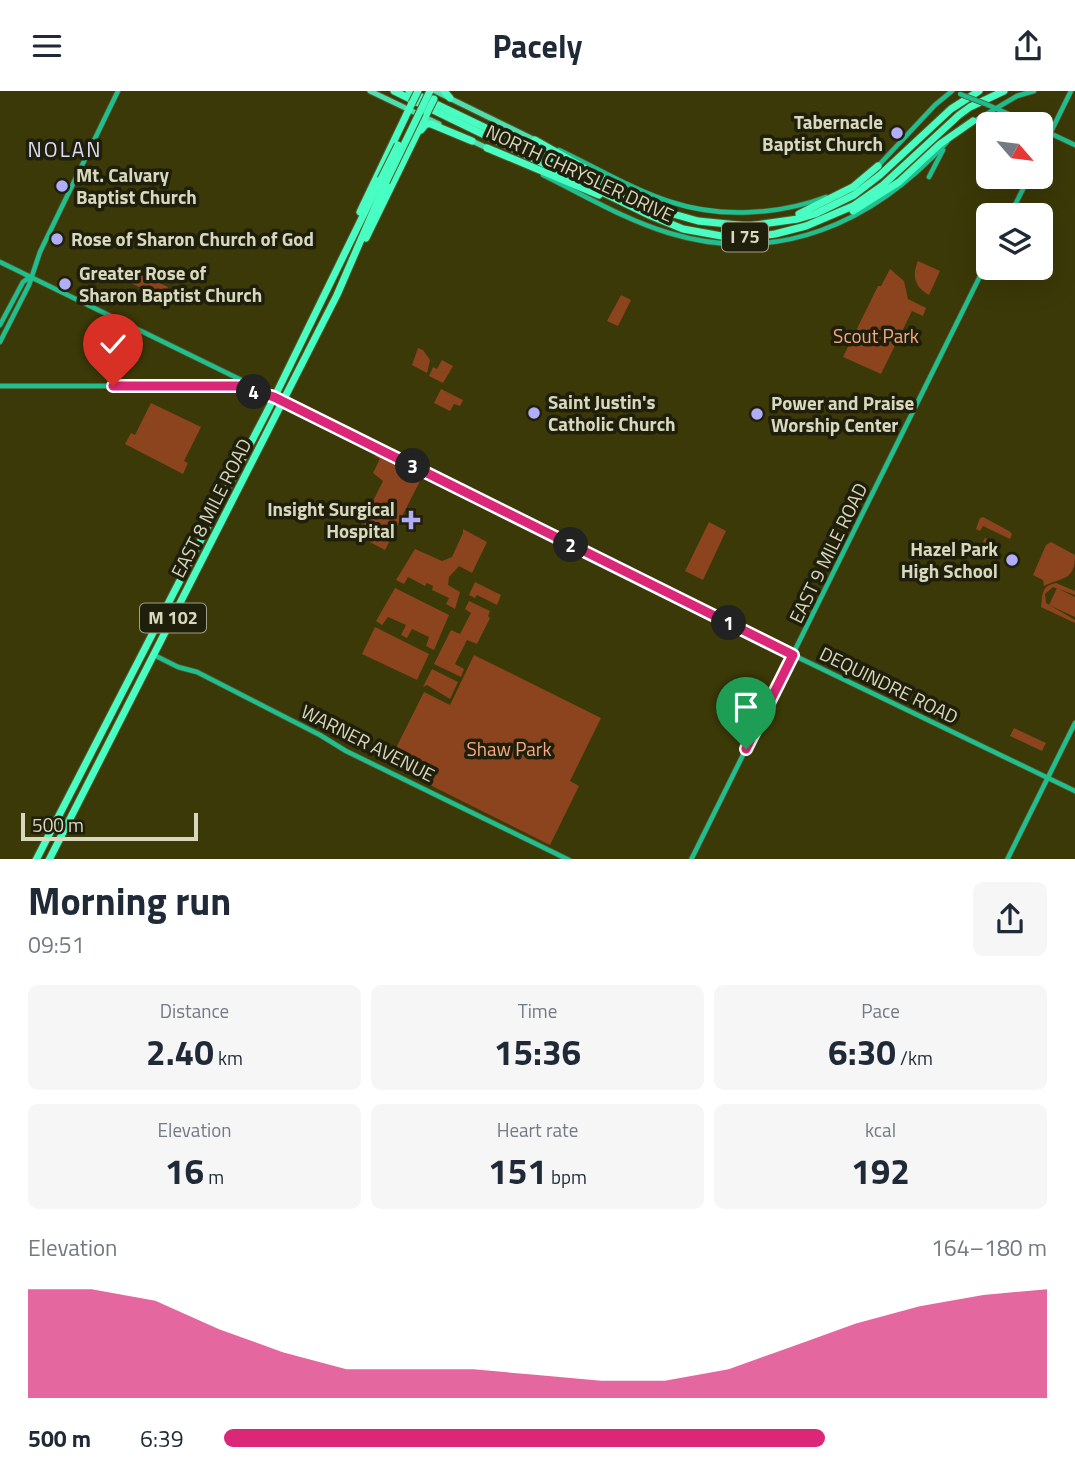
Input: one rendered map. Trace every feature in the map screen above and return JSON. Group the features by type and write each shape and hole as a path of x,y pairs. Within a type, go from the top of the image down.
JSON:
{"highway":[{"name":"I 75","path":"394,91 649,215 683,229 727,237 753,237 806,226 838,213 866,198 890,179 970,107 1004,91"},
{"name":"I 75","path":"409,91 652,208 673,215 734,226 779,223 815,214 854,195 894,163 951,109 979,91"},
{"name":"EAST 8 MILE ROAD","path":"346,248 401,115 418,91"},
{"name":"EAST 8 MILE ROAD","path":"49,859 255,457 280,398 311,338 311,334 304,333 346,248 435,92"},
{"path":"344,279 435,92 450,98"},
{"path":"806,226 837,217 872,201 899,182 952,133 973,121"},
{"path":"413,142 424,126 429,124 472,141"},
{"path":"535,139 673,215"},
{"path":"487,148 649,215"},
{"path":"779,223 842,194 861,182 878,166"},
{"name":"EAST 8 MILE ROAD","path":"37,857 248,446 280,398 321,325 344,279 384,181"},
{"path":"331,305 342,274 341,271 335,271"},
{"path":"321,325 314,320 326,289"},
{"path":"248,446 244,462 249,464 255,457"},
{"path":"232,476 240,480 240,486"},
{"path":"212,516 215,521 222,521"},
{"path":"203,534 208,534 213,540"},
{"path":"148,640 156,651"},
{"path":"138,659 145,661 148,667"},
{"path":"82,770 86,776 92,776"},
{"path":"74,785 80,786 84,791"},
{"path":"48,836 52,842 58,843"},
{"path":"37,857 46,855 49,859"}],"main road":[{"path":"0,342 118,91"},
{"name":"NORTH CHRYSLER DRIVE","path":"370,91 426,115 472,141 657,229 703,241 761,244 815,234 863,213 904,184 954,135 973,121 1010,100 1034,91"},
{"path":"450,98 670,202 736,212 775,211 812,202 854,184 878,166 945,94 956,92 1005,112"},
{"path":"1054,126 1069,92"},
{"path":"1010,100 1010,112"},
{"path":"1054,134 1075,145"},
{"path":"929,177 949,141"},
{"path":"0,262 280,398"},
{"path":"0,325 23,282 30,277"},
{"name":"EAST 9 MILE ROAD","path":"691,859 978,280"},
{"path":"235,377 238,386"},
{"path":"0,386 238,386 247,383"},
{"path":"238,386 280,398"},
{"name":"DEQUINDRE ROAD","path":"280,398 793,655 1075,791"},
{"name":"WARNER AVENUE","path":"156,651 178,667 197,672 346,751 569,859"},
{"path":"1007,859 1075,723"}],"green space":[{"path":"918,261 940,271 929,295 917,284 915,271"},
{"name":"Scout Park","path":"890,269 904,281 908,299 926,308 923,316 912,311 881,374 843,357 878,286 881,286"},
{"path":"139,273 168,287 162,298 133,284"},
{"path":"621,295 631,300 618,326 607,321"},
{"path":"418,348 423,350 430,360 427,373 412,365"},
{"path":"442,360 453,366 443,383 429,376 433,367 437,369"},
{"path":"441,389 463,400 460,406 454,404 450,411 434,403"},
{"path":"151,403 201,427 184,461 188,463 183,474 125,444 131,433 135,435"},
{"path":"377,452 423,475 385,550 356,535 383,481 373,473 380,459 375,456"},
{"path":"983,517 1009,531 1012,534 1010,539 983,526 980,531 976,529"},
{"path":"709,522 726,531 703,580 685,571"},
{"path":"463,529 487,542 472,573 459,566 449,577 448,585 460,592 455,609 446,604 449,598 432,590 433,586 427,583 425,586 408,577 404,584 396,580 415,549 442,561 452,557"},
{"path":"985,538 997,544 989,560 977,554"},
{"path":"1051,542 1075,555 1074,564 1073,570 1066,577 1044,586 1043,580 1033,575 1046,545"},
{"path":"475,582 501,595 497,605 477,595 475,598 469,595"},
{"path":"1056,583 1075,591 1075,595 1053,587 1045,594 1046,603 1075,620 1075,623 1041,607 1045,589"},
{"path":"395,588 449,615 434,650 426,646 429,637 412,629 407,638 401,635 406,625 388,617 382,625 376,621"},
{"path":"1057,588 1075,597 1075,617 1049,605"},
{"path":"469,601 490,611 490,618 477,644 467,640 455,664 464,669 461,677 434,664 451,630 460,634 471,613 465,609"},
{"path":"375,627 429,654 417,680 362,654"},
{"name":"Shaw Park","path":"474,655 601,718 570,781 579,786 550,845 388,764 424,692 450,705"},
{"path":"432,669 458,682 450,699 427,685 423,687"},
{"path":"1014,728 1046,743 1042,751 1010,736"}],"place":[{"name":"Tabernacle Baptist Church","path":"897,133"},
{"name":"Mt. Calvary Baptist Church","path":"62,186"},
{"name":"Rose of Sharon Church of God","path":"57,239"},
{"name":"Greater Rose of Sharon Baptist Church","path":"65,284"},
{"name":"Saint Justin's Catholic Church","path":"534,413"},
{"name":"Power and Praise Worship Center","path":"757,414"},
{"name":"Insight Surgical Hospital","path":"411,520"},
{"name":"Hazel Park High School","path":"1012,560"}],"district":[{"name":"NOLAN","path":"65,150"}],"route":[{"path":"113,386 238,386 274,397 793,655 746,749"}]}
